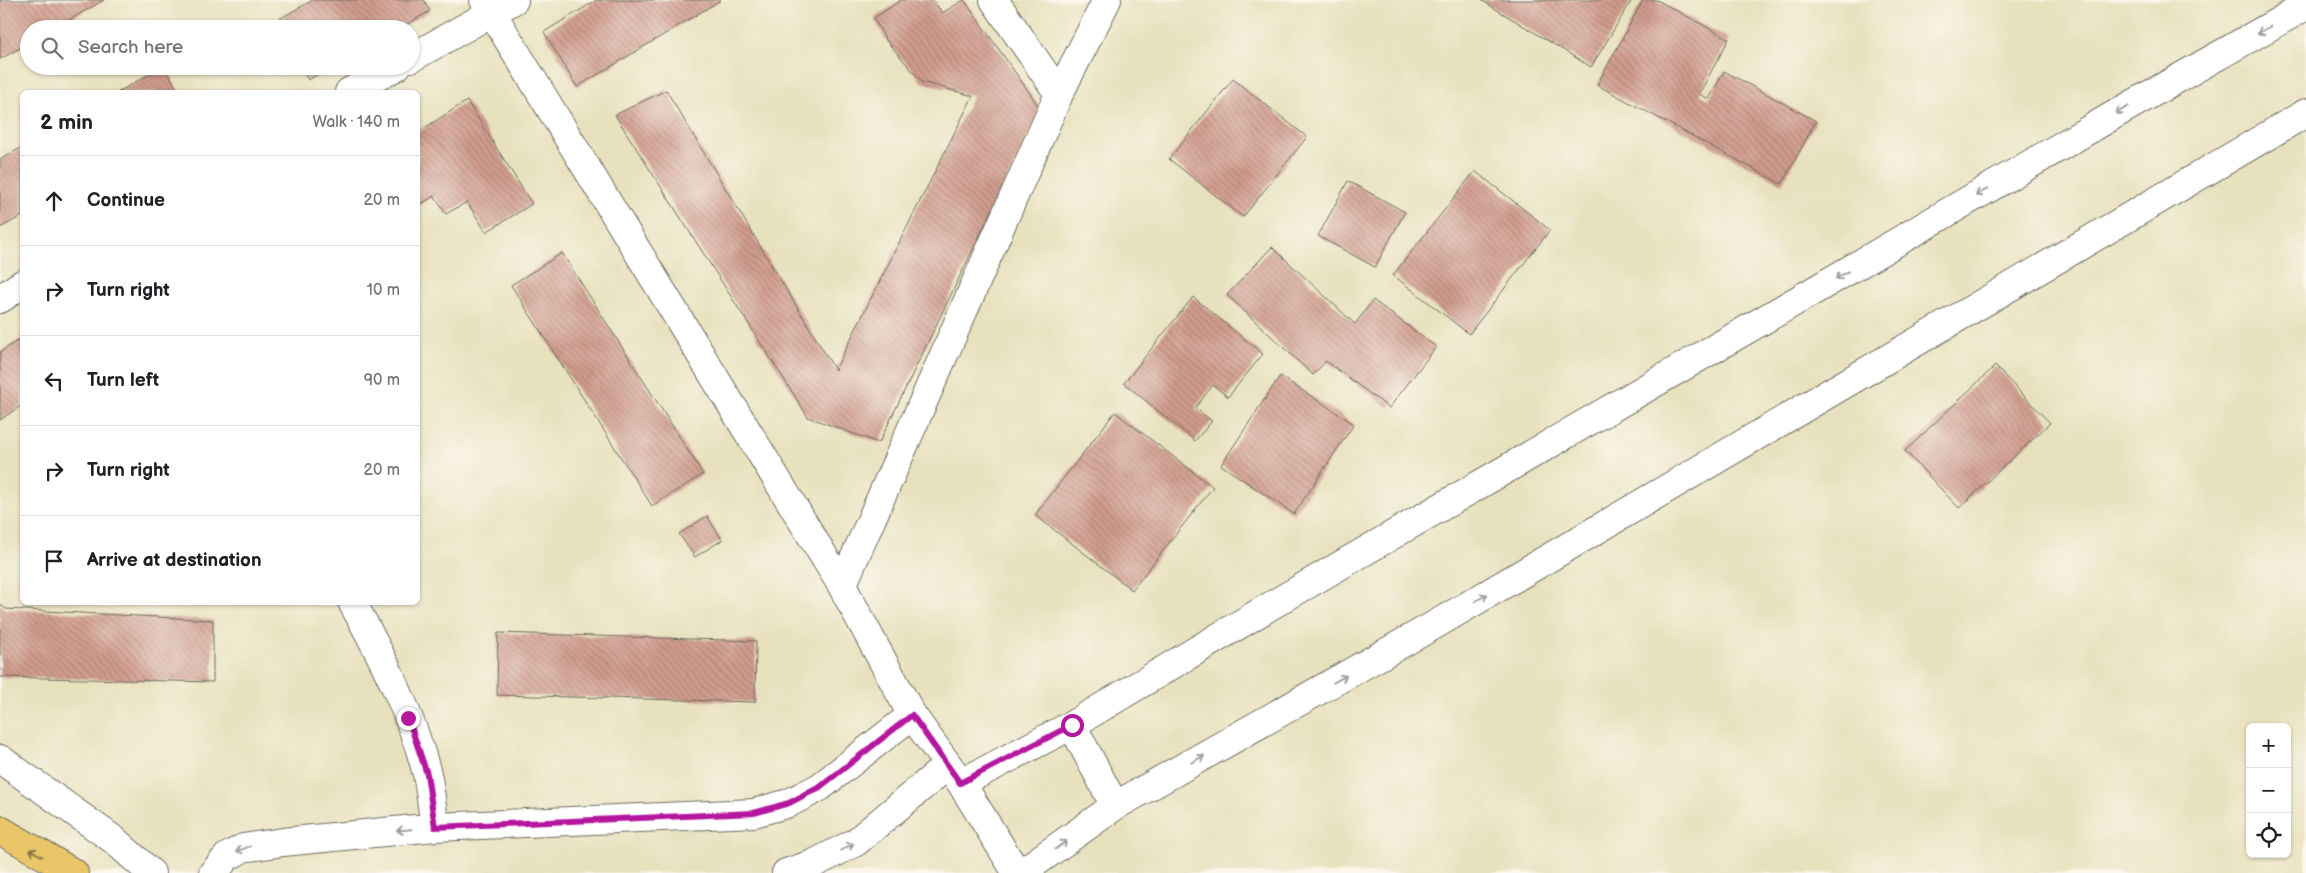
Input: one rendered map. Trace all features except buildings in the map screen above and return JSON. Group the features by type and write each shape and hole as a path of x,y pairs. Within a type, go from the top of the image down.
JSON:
{"main road":[{"path":"0,830 74,873"}],"street":[{"path":"994,0 1059,94"},
{"path":"842,586 1059,94 1107,0"},
{"path":"420,52 497,4 842,586 912,715 954,774 1017,873"},
{"path":"786,873 813,864 856,842 954,774 1072,725 1272,604 2126,108 2306,6"},
{"path":"353,90 380,75"},
{"path":"1021,873 1115,806 1447,618 2306,113"},
{"path":"0,299 20,285"},
{"path":"354,605 371,637 408,718 427,774 435,827"},
{"path":"213,873 227,857 243,848 435,827 754,813 789,803 820,787 912,715"},
{"path":"1072,725 1115,806"},
{"path":"0,759 114,840 151,873"}],"route":[{"path":"408,718 427,774 435,827 688,818 754,813 789,803 820,787 912,715 960,783 1072,725"}]}
